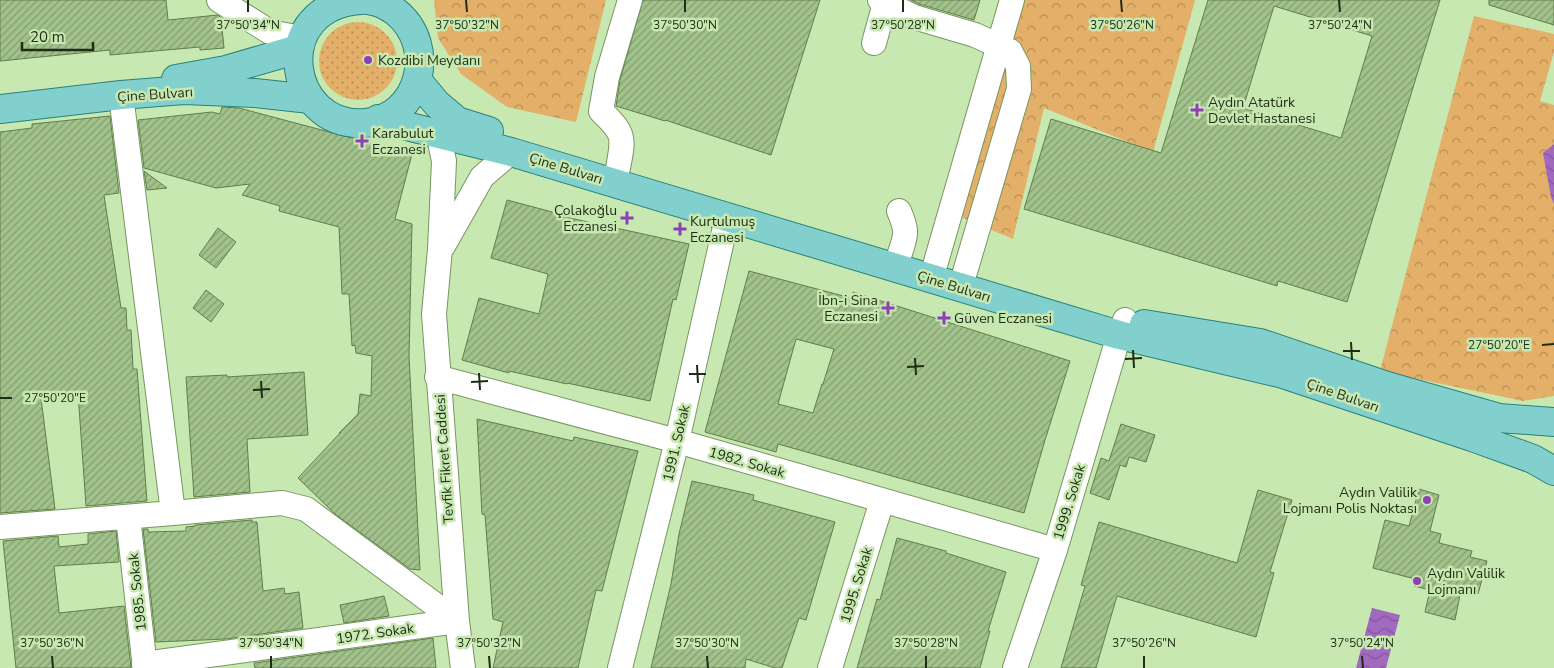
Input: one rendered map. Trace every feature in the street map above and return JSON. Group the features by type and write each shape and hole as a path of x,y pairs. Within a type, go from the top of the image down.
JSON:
{"main road":[{"path":"346,1 380,2 401,16 413,32 420,51 420,70 417,80 414,89 402,105 385,117 365,123 344,121 325,113 310,99 300,80 298,59 300,44 312,21 328,8 346,1"},
{"name":"Çine Bulvarı","path":"0,99 146,84 226,70 300,44"},
{"name":"Çine Bulvarı","path":"417,80 436,104 457,121 900,253 934,272 966,272 1122,328 1260,342 1387,386 1499,418 1554,422"},
{"name":"Çine Bulvarı","path":"0,109 184,90 255,93 310,99"},
{"name":"Çine Bulvarı","path":"378,119 511,152 727,218 934,272 1283,374 1472,437 1533,459 1554,471"}],"street":[{"path":"219,0 270,32 300,44"},
{"path":"618,168 623,142 616,126 601,111 607,77 630,0"},
{"path":"934,272 1012,0"},
{"path":"874,44 882,1 914,17 975,35 1010,51 1018,66 1019,90 966,272"},
{"path":"121,95 173,513"},
{"name":"Tevfik Fikret Caddesi","path":"438,134 444,161 440,249 434,314 437,377 457,621 463,668"},
{"name":"Tevfik Fikret Caddesi","path":"440,249 482,177 511,152"},
{"path":"899,210 906,227 905,239 900,253"},
{"name":"1991. Sokak","path":"620,668 677,441 727,218"},
{"name":"1999. Sokak","path":"1015,668 1054,550 1122,328"},
{"name":"1982. Sokak","path":"437,377 677,441 1054,550"},
{"name":"1995. Sokak","path":"830,668 882,501"},
{"path":"0,528 282,503 306,509 457,621"},
{"name":"1985. Sokak","path":"128,517 145,666"},
{"name":"1972. Sokak","path":"145,666 457,621"}],"green space":[{"path":"434,0 606,0 576,122 507,107 461,74 438,38"},
{"path":"1013,0 1195,0 1153,152 1044,108 1013,239 951,213"},
{"path":"1474,16 1554,34 1554,52 1540,101 1554,105 1554,396 1523,401 1380,371"},
{"path":"358,22 373,25 385,34 394,46 397,61 394,76 385,88 373,97 358,100 343,97 331,88 322,76 319,61 322,46 331,34 343,25"}],"water":[{"path":"1554,144 1554,204 1543,153"},
{"path":"1372,608 1400,615 1386,668 1356,668"}],"building":[{"path":"0,0 166,0 168,20 218,15 221,18 224,48 200,50 200,47 110,55 110,50 0,61"},
{"path":"643,0 820,0 771,155 616,106 620,80"},
{"path":"911,0 980,0 974,20"},
{"path":"1208,0 1440,0 1347,302 1278,281 1277,286 1024,209 1051,119 1161,153","holes":["1274,6 1372,36 1341,138 1243,108"]},
{"path":"1489,0 1554,0 1554,25 1489,5"},
{"path":"222,107 239,108 412,154 395,219 412,224 409,356 420,570 410,569 335,514 298,478 358,414 360,394 371,396 372,356 356,353 355,345 352,346 349,294 342,294 339,227 279,211 280,206 242,195 250,184 216,188 144,168 138,120 212,112 220,114"},
{"path":"110,116 119,193 104,195 121,308 126,308 127,330 131,330 133,369 137,369 147,501 86,506 78,393 41,398 55,509 0,513 0,132 32,128 32,124"},
{"path":"144,171 167,188 147,190"},
{"path":"507,200 556,213 556,215 689,244 676,300 673,299 650,401 509,371 509,373 462,360 479,298 539,314 548,274 491,258"},
{"path":"218,228 236,242 216,268 199,255"},
{"path":"749,271 851,298 853,292 1070,361 1024,513 778,444 776,452 705,432","holes":["796,339 834,349 813,413 778,404"]},
{"path":"206,290 224,304 211,322 193,308"},
{"path":"304,372 308,435 247,439 250,492 194,497 186,377 227,375 227,377"},
{"path":"477,419 573,441 574,437 638,451 602,591 596,590 578,668 493,668 503,622 493,619 485,515 482,514"},
{"path":"1121,424 1155,435 1146,462 1129,457 1126,467 1120,465 1109,500 1090,493 1101,458 1109,461"},
{"path":"692,481 754,495 753,500 835,522 806,620 799,618 782,668 775,668 746,659 745,668 651,668 671,584 679,534"},
{"name":"Aydın Valilik Lojmanı","path":"1419,489 1439,495 1430,531 1441,534 1439,543 1472,551 1470,557 1487,561 1478,594 1461,590 1455,620 1425,612 1430,590 1414,586 1415,579 1373,568 1385,520 1409,526"},
{"path":"1258,490 1292,500 1270,572 1274,573 1256,637 1117,596 1096,668 1061,668 1085,586 1081,585 1099,522 1237,563"},
{"path":"252,520 252,522 257,522 263,591 284,588 285,594 299,592 303,628 226,639 156,642 143,529 148,529 148,532 186,531 186,527 195,525"},
{"path":"116,531 119,562 54,566 59,613 124,606 131,668 16,668 3,541 58,536 59,547 88,544 88,534"},
{"path":"897,538 946,551 946,553 1006,572 988,631 990,631 980,668 857,668 877,599 880,600"},
{"path":"384,596 389,616 344,623 340,605"},
{"path":"433,638 436,668 255,668 254,663"}],"place":[{"name":"Kozdibi Meydanı","path":"368,60"},
{"name":"Aydın Atatürk Devlet Hastanesi","path":"1197,110"},
{"name":"Karabulut Eczanesi","path":"362,141"},
{"name":"Çolakoğlu Eczanesi","path":"627,218"},
{"name":"Kurtulmuş Eczanesi","path":"680,229"},
{"name":"İbn-i Sina Eczanesi","path":"888,308"},
{"name":"Güven Eczanesi","path":"944,318"},
{"name":"Aydın Valilik Lojmanı Polis Noktası","path":"1427,500"},
{"name":"Aydın Valilik Lojmanı","path":"1417,581"}]}
